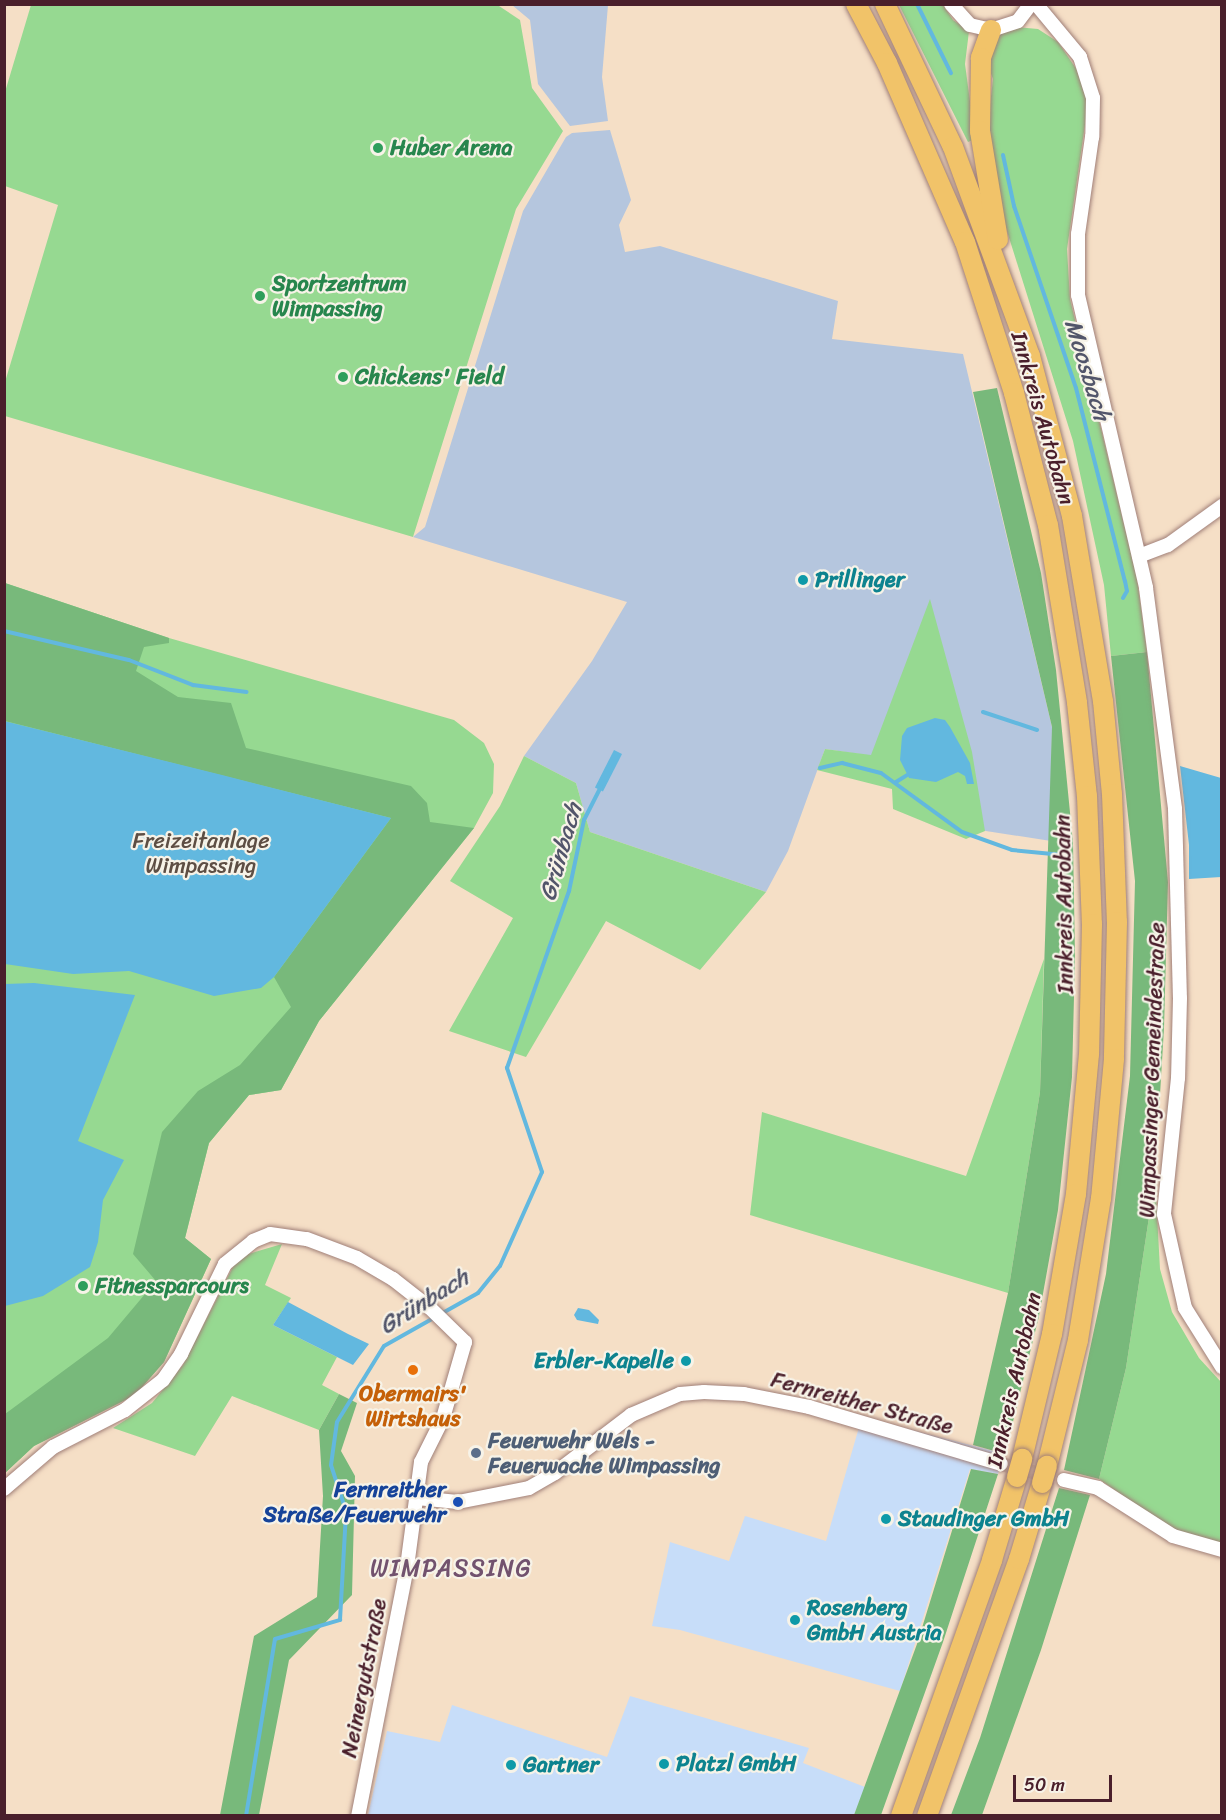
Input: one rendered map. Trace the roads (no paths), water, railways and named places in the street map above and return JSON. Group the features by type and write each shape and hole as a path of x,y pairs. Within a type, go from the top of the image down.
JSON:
{"highway":[{"name":"Innkreis Autobahn","path":"856,4 887,63 965,242 1014,393 1048,525 1077,703 1087,796 1092,924 1089,1054 1076,1194 1052,1334 1019,1468 992,1560 901,1815"},
{"name":"Innkreis Autobahn","path":"885,4 953,147 1003,276 1050,428 1092,619 1112,794 1117,922 1114,1059 1101,1198 1078,1340 1045,1475 1004,1603 927,1815"},
{"path":"991,30 981,58 980,131 1003,276"}],"street":[{"path":"951,4 970,25 991,30 1018,21 1053,28"},
{"path":"1018,21 1031,4"},
{"name":"Wimpassinger Gemeindestraße","path":"1036,4 1053,28 1080,57 1093,98 1092,137 1078,234 1078,295 1139,556 1169,745 1179,885 1178,1078 1164,1215 1185,1308 1219,1364"},
{"path":"1139,556 1168,545 1221,506"},
{"name":"Neinergutstraße","path":"4,1489 53,1447 125,1410 163,1380 181,1354 225,1264 253,1241 270,1234 286,1234 337,1250 393,1279 430,1308 465,1342 443,1418 421,1462 417,1498 358,1815"},
{"name":"Fernreither Straße","path":"417,1498 458,1502 529,1488 555,1473 631,1415 680,1394 704,1392 744,1394 809,1407 1001,1464"},
{"path":"1064,1480 1098,1488 1173,1536 1221,1550"}],"water":[{"path":"935,718 945,720 950,727 970,763 974,784 967,784 965,776 958,772 936,782 909,778 900,760 902,736 907,728"},
{"path":"4,721 391,818 274,977 261,988 214,996 129,971 73,974 5,964"},
{"path":"614,750 622,754 603,792 595,787"},
{"path":"1180,766 1221,778 1221,877 1189,879 1189,845"},
{"path":"34,983 135,995 78,1141 124,1160 103,1200 98,1242 90,1267 43,1296 5,1306 5,984"},
{"path":"288,1302 369,1344 353,1365 273,1325"},
{"path":"578,1308 589,1310 599,1320 598,1324 577,1320 574,1315"}],"waterway":[{"name":"Moosbach","path":"917,4 951,73"},
{"name":"Moosbach","path":"1003,155 1014,206 1076,388 1125,581 1127,591 1123,598"},
{"path":"4,631 129,660 193,685 247,692"},
{"path":"983,712 1037,730"},
{"name":"Grünbach","path":"820,768 842,763 881,773 962,832 1012,850 1063,855"},
{"path":"896,782 907,775"},
{"name":"Grünbach","path":"246,1816 275,1639 340,1620 346,1511 331,1465 337,1422 384,1346 478,1293 500,1266 542,1172 507,1068 569,891 584,820 601,787"}],"tunnel":[{"path":"1001,1464 1064,1480"}],"place":[{"name":"Huber Arena","path":"378,148"},
{"name":"Sportzentrum Wimpassing","path":"260,296"},
{"name":"Chickens' Field","path":"343,377"},
{"name":"Prillinger","path":"803,580"},
{"name":"Fitnessparcours","path":"83,1286"},
{"name":"Erbler-Kapelle","path":"686,1361"},
{"name":"Obermairs' Wirtshaus","path":"413,1370"},
{"name":"Feuerwehr Wels - Feuerwache Wimpassing","path":"476,1453"},
{"name":"Fernreither Straße/Feuerwehr","path":"458,1502"},
{"name":"Staudinger GmbH","path":"886,1519"},
{"name":"Rosenberg GmbH Austria","path":"795,1620"},
{"name":"Platzl GmbH","path":"664,1764"},
{"name":"Gartner","path":"511,1765"}],"district":[{"name":"WIMPASSING","path":"451,1569"}],"park label":[{"name":"Freizeitanlage Wimpassing","path":"201,852"}]}
